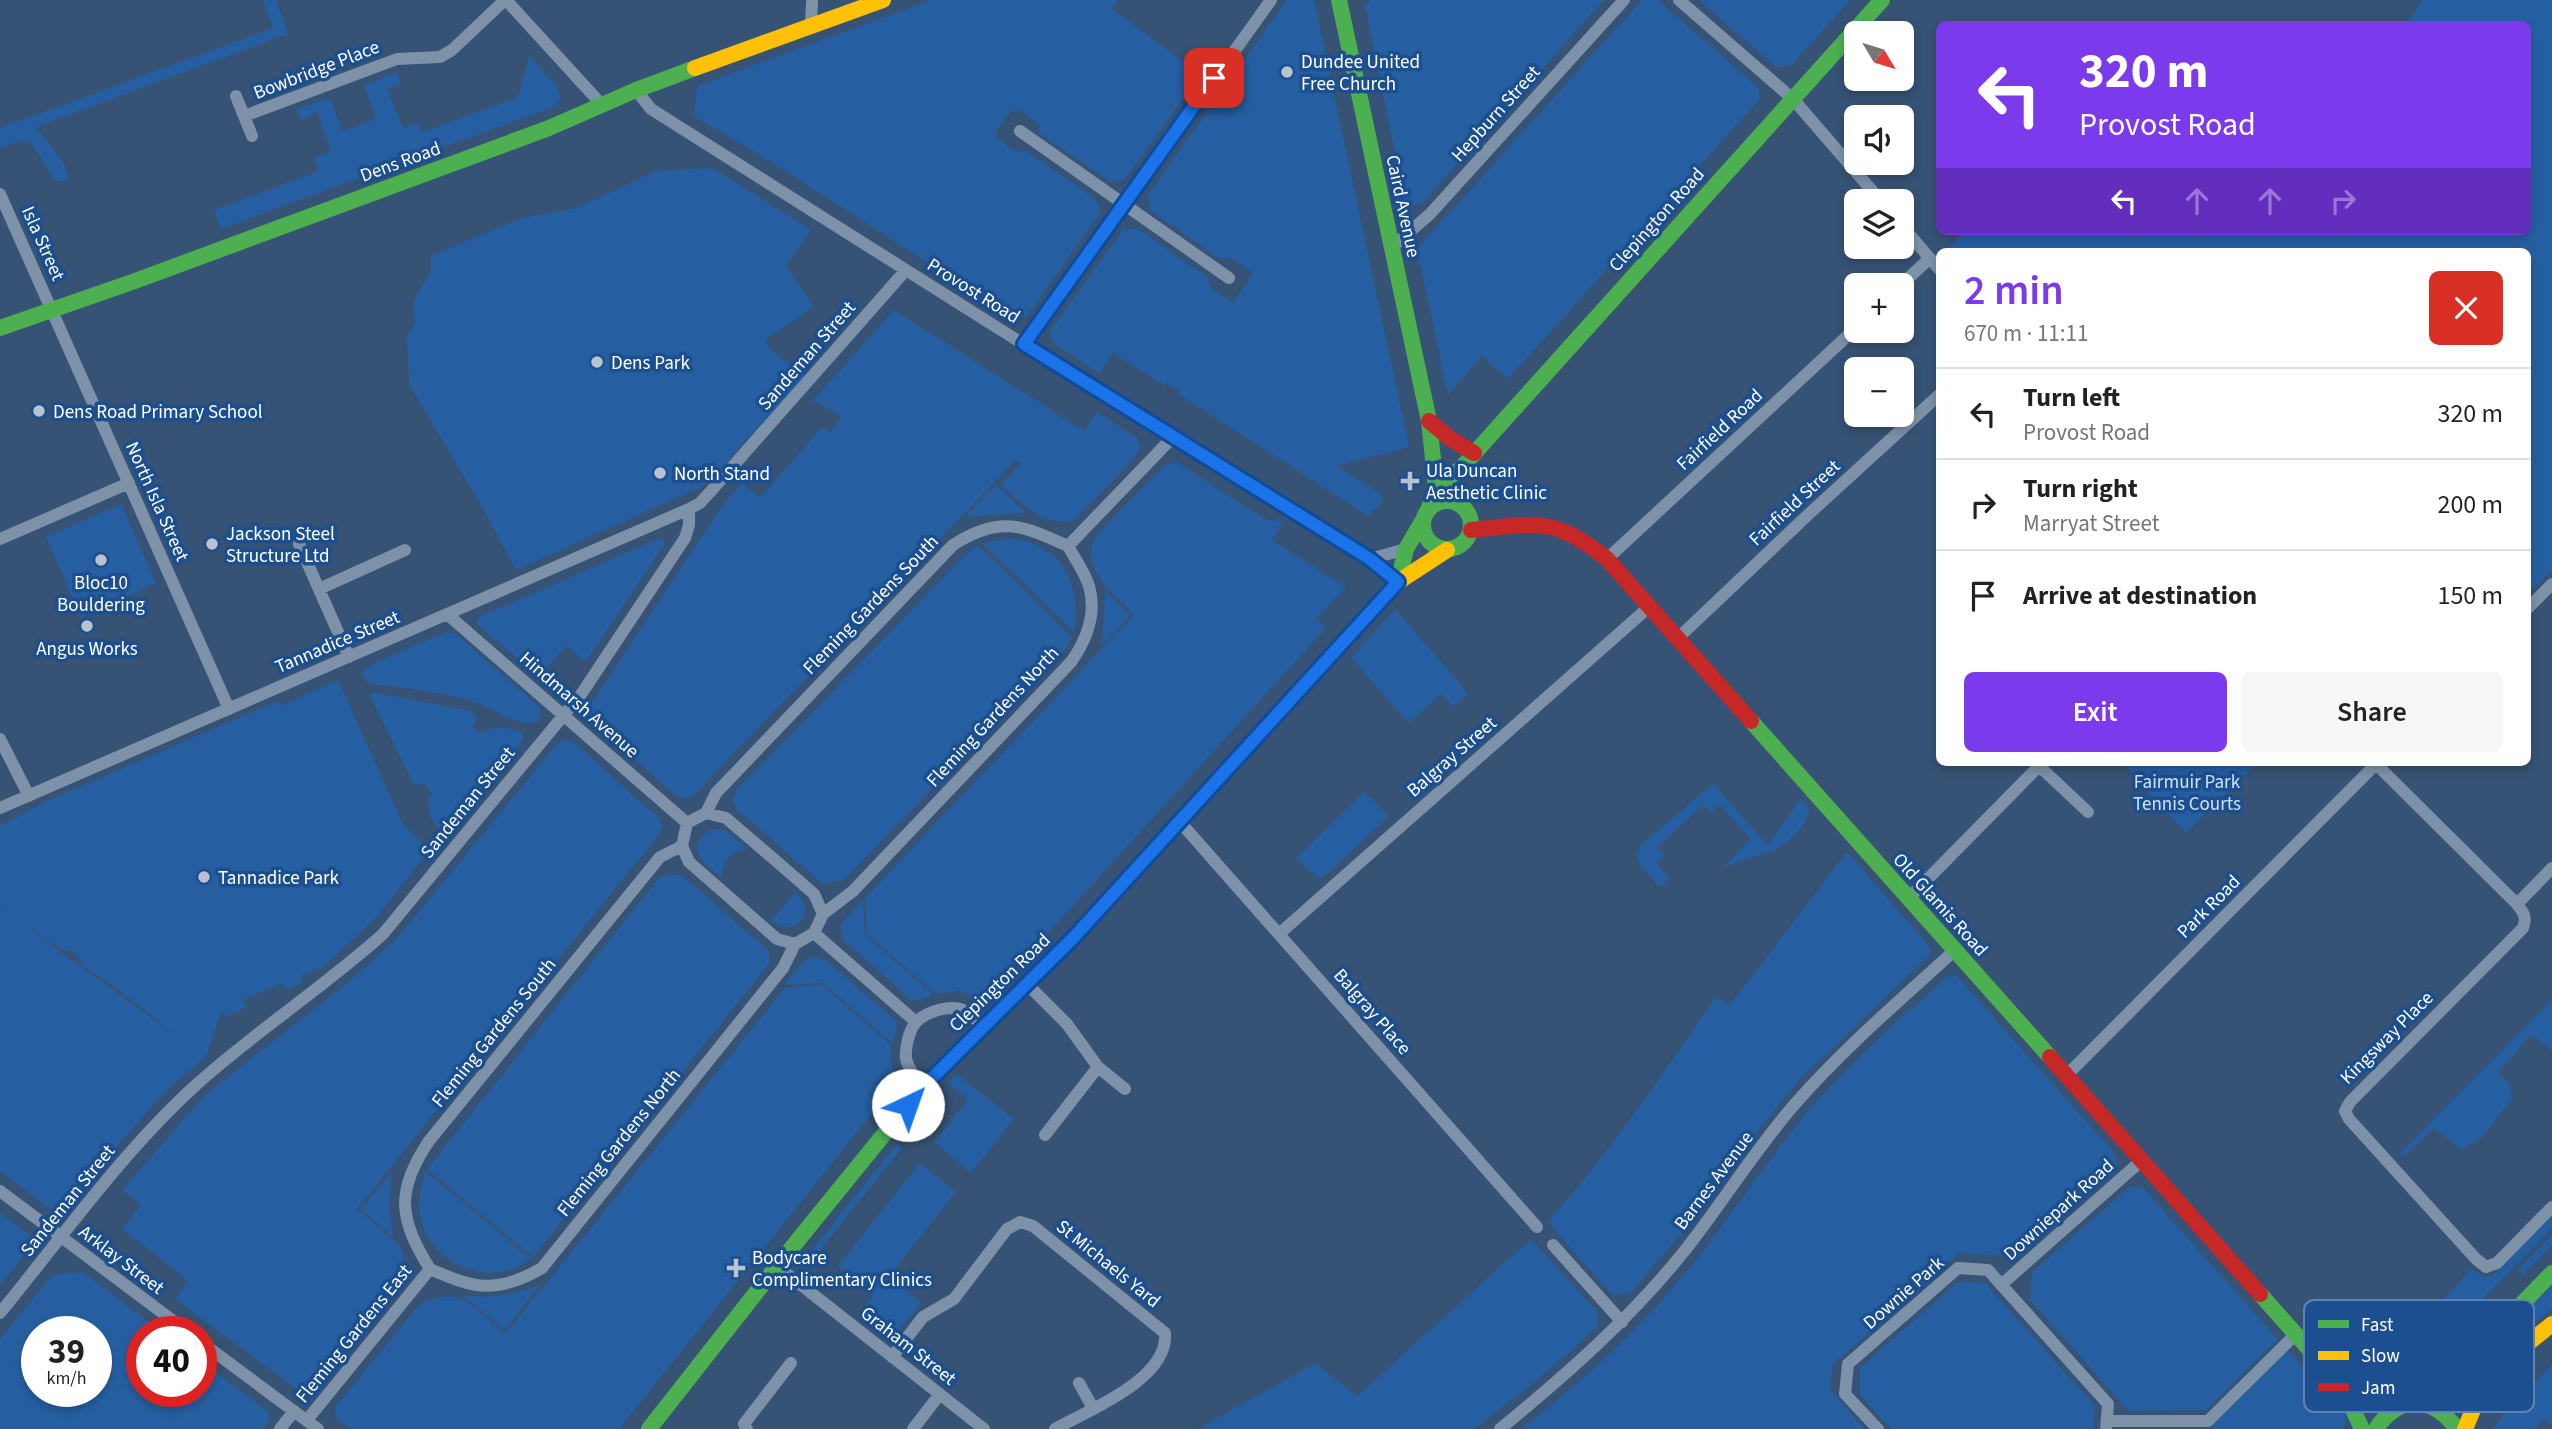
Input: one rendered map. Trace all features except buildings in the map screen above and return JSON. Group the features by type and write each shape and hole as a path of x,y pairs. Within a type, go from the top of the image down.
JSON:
{"main road":[{"name":"Dens Road","path":"0,328 549,128 636,90 883,0"},
{"name":"Caird Avenue","path":"1339,0 1429,421 1436,488"},
{"name":"Clepington Road","path":"1398,582 1406,550 1426,515 1436,488 1462,467 1882,0"},
{"path":"1429,421 1474,453"},
{"name":"Clepington Road","path":"1454,502 1462,467"},
{"path":"1447,550 1433,545 1423,527 1426,515 1440,502 1454,502 1468,513 1471,530"},
{"name":"Old Glamis Road","path":"1471,530 1525,525 1555,527 1583,540 1607,559 2304,1345"},
{"name":"Clepington Road","path":"649,1429 924,1086 1074,937 1398,582 1447,550 1462,544 1471,530"},
{"path":"2526,1300 2552,1273"},
{"path":"2534,1338 2552,1324"},
{"name":"Old Glamis Road","path":"2354,1412 2362,1429"},
{"path":"2376,1429 2390,1412"},
{"name":"Old Glamis Road","path":"2442,1412 2457,1429"},
{"path":"2465,1429 2472,1412"}],"street":[{"path":"505,0 602,105"},
{"name":"Bowbridge Place","path":"244,116 397,59 440,57 452,50 505,0"},
{"path":"811,26 812,0"},
{"path":"1024,344 1271,0"},
{"name":"Hepburn Street","path":"1391,248 1430,214 1624,0"},
{"path":"1679,0 1793,99 1871,189"},
{"name":"Provost Road","path":"636,90 651,109 1172,438 1370,559 1398,582"},
{"name":"Bowbridge Place","path":"236,96 252,136"},
{"path":"1020,131 1229,278"},
{"name":"Isla Street","path":"0,194 52,309"},
{"path":"1914,239 1935,263 1914,277"},
{"name":"Sandeman Street","path":"0,1313 147,1133 196,1085 348,965 383,934 582,693 685,538 689,525 689,509 700,503 711,491 906,270"},
{"name":"North Isla Street","path":"52,309 229,709"},
{"name":"Fairfield Road","path":"1607,559 1844,339"},
{"name":"Fairfield Street","path":"1678,638 1936,398"},
{"path":"1068,546 1172,438"},
{"path":"0,539 129,483"},
{"name":"Tannadice Street","path":"0,808 689,509"},
{"name":"Fleming Gardens South","path":"706,813 716,793 953,545 970,534 1000,525 1028,528 1068,546"},
{"path":"299,544 349,657"},
{"name":"Fleming Gardens North","path":"823,915 862,881 1071,662 1083,644 1091,616 1090,589 1068,546"},
{"path":"318,589 405,550"},
{"path":"1370,559 1406,550"},
{"path":"2531,605 2552,584"},
{"name":"Balgray Street","path":"1279,934 1649,607"},
{"name":"Hindmarsh Avenue","path":"447,614 687,823"},
{"path":"0,739 29,796"},
{"path":"1908,899 2039,766"},
{"path":"2043,766 2088,813"},
{"name":"Park Road","path":"2066,1076 2373,766"},
{"path":"2379,766 2517,904 2552,868"},
{"path":"706,813 726,818 790,873 814,894 823,915 814,933 795,944 777,939 760,925 689,862 682,846 687,823 706,813"},
{"name":"Balgray Place","path":"1180,822 1537,1227"},
{"name":"Fleming Gardens South","path":"429,1269 413,1242 405,1217 405,1188 415,1162 660,857 682,846"},
{"name":"Kingsway Place","path":"2517,904 2524,912 2526,920 2523,928 2350,1102 2345,1111 2349,1119 2486,1267 2497,1263 2552,1207"},
{"path":"814,933 916,1022"},
{"name":"Fleming Gardens North","path":"429,1269 457,1281 487,1286 518,1282 541,1268 783,968 795,944"},
{"name":"Barnes Avenue","path":"1500,1429 1559,1381 1622,1322 1686,1250 1793,1107 1848,1046 1954,951"},
{"path":"1028,985 1067,1024 1098,1068 1125,1089"},
{"path":"924,1086 909,1068 906,1058 906,1045 916,1022 939,1010 956,1008 967,1012 983,1027"},
{"path":"1045,1135 1098,1068"},
{"name":"Downiepark Road","path":"2001,1285 2141,1161"},
{"name":"Arklay Street","path":"0,1191 167,1316"},
{"name":"St Michaels Yard","path":"892,1357 923,1317 954,1298 1007,1229 1020,1222 1032,1226 1165,1333 1166,1346 1161,1357 1135,1385 1055,1429"},
{"path":"1553,1245 1622,1322"},
{"name":"Graham Street","path":"777,1266 984,1429"},
{"name":"Downie Park","path":"1878,1429 1846,1394 1848,1364 1958,1268 1988,1270 2108,1404 2106,1425"},
{"name":"Fleming Gardens East","path":"307,1420 429,1269"},
{"path":"2106,1425 2208,1421 2295,1335"},
{"path":"217,1354 318,1429"},
{"path":"747,1429 744,1424 791,1363"},
{"path":"1079,1383 1093,1408"},
{"path":"913,1429 940,1394"},
{"path":"280,1429 294,1411"}],"green space":[{"path":"263,0 276,0 288,34 36,127 64,163 68,180 56,182 33,145 22,140 0,148 0,128 273,28"},
{"path":"932,0 1118,0 1112,9 1201,74 1125,179 1112,183 1039,133 1039,124 1020,110 1011,111 996,131 997,138 1016,152 1025,150 1097,200 1100,213 1027,316 1014,318 760,155 694,116 697,86"},
{"path":"1287,0 1314,0 1409,447 1337,466 1377,491 1384,500 1368,516 1178,394 1180,391 1167,383 1165,386 1113,353 1100,374 1054,344 1050,331 1123,230 1137,228 1207,277 1211,288 1233,303 1253,273 1231,258 1220,259 1150,210 1148,195"},
{"path":"1371,0 1604,0 1421,204 1412,205 1405,202 1365,5"},
{"path":"1642,0 1658,0 1759,88 1759,100 1508,379 1482,356 1448,395 1417,249"},
{"path":"1699,0 1850,0 1792,65 1777,68"},
{"path":"2423,0 2552,0 2552,569 2531,590 2531,248 1948,248 1961,235 2531,235 2531,21 2408,21"},
{"path":"529,56 558,87 560,99 553,107 221,229 214,210 319,171 314,158 331,151 317,112 301,120 297,109 330,98 341,129 345,131 374,120 364,86 396,72 401,84 387,88 403,128 418,123 423,132 518,97"},
{"name":"Dens Park","path":"713,168 811,230 786,265 814,307 766,339 768,347 805,377 705,485 516,570 409,384 407,335 415,323 413,301 431,271 431,256 522,218 577,208 656,171"},
{"path":"894,310 1084,431 1097,412 1137,438 1140,445 1137,455 1072,522 1050,520 1032,512 1001,485 1020,464 1016,460 693,796 678,797 589,720 589,707 727,499 743,482 761,497 822,427 831,432 841,417 817,402 811,403"},
{"path":"1176,462 1267,520 1284,521 1272,540 1346,587 1316,619 1326,628 1038,944 978,1000 959,991 936,994 867,934 865,898 1134,615 1101,580 1092,560 1092,548 1096,536 1165,465"},
{"path":"996,485 1026,513 965,517"},
{"name":"Bloc10 Bouldering","path":"121,504 156,583 81,617 46,537"},
{"path":"660,538 665,540 664,545 586,662 566,646 539,677 477,624 477,618"},
{"path":"1006,539 1034,544 1057,559 1074,592 1074,632 982,543"},
{"path":"977,545 1072,637 1066,648 845,879 824,885 735,808 735,792"},
{"path":"1105,591 1131,615 1102,646"},
{"path":"1395,609 1468,693 1453,707 1441,694 1409,723 1351,658"},
{"path":"446,632 456,634 538,706 539,721 522,723 472,701 373,684 364,680 362,671 377,662"},
{"name":"Tannadice Park","path":"338,680 403,824 430,850 375,919 325,965 301,976 303,982 286,990 282,983 243,1000 246,1008 225,1017 222,1010 206,1057 164,1092 58,1215 0,1171 0,826 45,802 278,701 281,706","holes":["26,927 54,945 77,954 83,966 115,987 181,1039"]},
{"path":"371,692 471,711 477,718 473,727 481,733 506,728 522,733 524,740 449,830 439,830 430,816 428,799 432,793 424,784 414,785 370,696"},
{"path":"566,740 573,742 659,818 662,825 660,833 357,1209 401,1247 405,1265 403,1282 319,1383 303,1394 217,1330 217,1316 198,1316 175,1299 188,1282 122,1229 141,1205 122,1190 206,1094 340,989 393,943 558,743"},
{"name":"Fairmuir Park Tennis Courts","path":"2126,766 2254,766 2186,833"},
{"path":"1713,784 1768,845 1800,799 1809,809 1808,815 1795,835 1782,845 1722,869 1751,839 1720,805 1711,813 1703,805 1657,847 1664,855 1656,863 1670,879 1660,887 1642,868 1636,855 1643,843"},
{"path":"1364,792 1389,816 1322,878 1317,877 1296,858"},
{"path":"712,829 725,830 747,849 728,858 722,878 703,861 697,848 698,842"},
{"path":"1847,852 1930,947 1929,956 1799,1080 1731,1164 1682,1233 1630,1293 1612,1295 1550,1224 1551,1219 1636,1111 1715,997 1729,1006"},
{"path":"671,874 683,876 769,951 769,964 533,1257 427,1169 659,878"},
{"path":"795,892 805,907 801,921 788,927 771,921"},
{"path":"863,900 865,935 934,995 913,1001 842,939 841,924"},
{"path":"815,956 827,961 896,1021 893,1044 823,983 784,985 805,960"},
{"path":"1949,975 1956,975 2116,1155 2116,1171 2019,1257 1959,1253 1833,1364 1830,1390 1865,1429 1521,1429 1598,1364 1652,1311 1688,1270 1812,1107 1861,1055"},
{"path":"822,985 891,1045 891,1063 897,1082 619,1429 351,1429 336,1418 335,1407 420,1304 435,1299 458,1298 476,1308 506,1333 785,988"},
{"path":"2552,1000 2552,1050 2532,1035 2497,1073 2510,1084 2512,1099 2482,1137 2462,1150 2433,1128 2403,1157 2399,1154"},
{"path":"957,1074 1014,1119 971,1173 934,1142 968,1100 948,1083"},
{"path":"897,1144 902,1148 804,1270 799,1266"},
{"path":"920,1163 956,1192 889,1276 921,1303 895,1335 888,1336 858,1314 873,1295 838,1266"},
{"path":"425,1171 531,1259 512,1269 482,1272 467,1269 441,1253 424,1229 420,1214 420,1192"},
{"path":"392,1173 389,1204 393,1237 361,1209"},
{"path":"2130,1187 2143,1188 2278,1339 2206,1410 2129,1411 2030,1300 2032,1272"},
{"path":"0,1213 36,1240 0,1285"},
{"path":"2552,1216 2552,1228 2481,1300 2443,1300 2471,1269 2483,1277 2491,1277"},
{"path":"2552,1235 2552,1245 2523,1274 2518,1269"},
{"path":"1531,1239 1598,1312 1597,1327 1534,1383 1474,1429 1198,1429 1315,1363 1357,1396"},
{"path":"83,1272 141,1316 126,1316 126,1407 217,1407 217,1373 269,1412 270,1420 263,1429 0,1429 0,1339 52,1275"},
{"path":"1958,1282 1985,1283 2095,1406 2093,1429 1891,1429 1860,1395 1860,1368"},
{"path":"540,1285 505,1330 462,1295 501,1295"},
{"path":"2552,1286 2552,1309 2534,1322 2534,1304"},
{"path":"2288,1351 2304,1368 2304,1412 2344,1412 2347,1415 2344,1429 2209,1429"},
{"path":"2552,1365 2552,1425 2545,1418 2534,1429 2493,1429 2505,1412 2534,1412 2534,1383"}],"traffic: fast":[{"path":"1339,0 1429,421 1436,488"},
{"path":"1428,510 1436,488 1462,467 1882,0"},
{"path":"0,328 549,128 695,68"},
{"path":"1447,501 1464,508 1471,525 1464,542 1447,549 1430,542 1423,525 1430,508 1447,501"},
{"path":"1398,582 1406,549 1423,520"},
{"path":"1751,721 2050,1057"},
{"path":"649,1429 924,1085 1102,907"},
{"path":"2526,1300 2552,1273"},
{"path":"2260,1294 2304,1343"},
{"path":"2354,1412 2362,1429"},
{"path":"2376,1429 2392,1412"},
{"path":"2440,1412 2457,1429"}],"traffic: slow":[{"path":"695,68 883,0"},
{"path":"1102,907 1398,582 1447,550"},
{"path":"2534,1338 2552,1324"},
{"path":"2465,1429 2472,1412"}],"traffic: jam":[{"path":"1429,421 1474,453"},
{"path":"1471,530 1543,526 1572,535 1588,545 1607,559 1751,721"},
{"path":"2050,1057 2260,1294"}],"place":[{"name":"Dundee United Free Church","path":"1287,72"},
{"name":"Dens Park","path":"597,362"},
{"name":"Dens Road Primary School","path":"39,411"},
{"name":"North Stand","path":"660,473"},
{"name":"Ula Duncan Aesthetic Clinic","path":"1410,481"},
{"name":"Jackson Steel Structure Ltd","path":"212,544"},
{"name":"Bloc10 Bouldering","path":"101,560"},
{"name":"Angus Works","path":"87,626"},
{"name":"Tannadice Park","path":"204,877"},
{"name":"Bodycare Complimentary Clinics","path":"736,1268"}],"route":[{"path":"908,1105 1074,937 1398,582 1370,559 1024,344 1214,78"}]}
